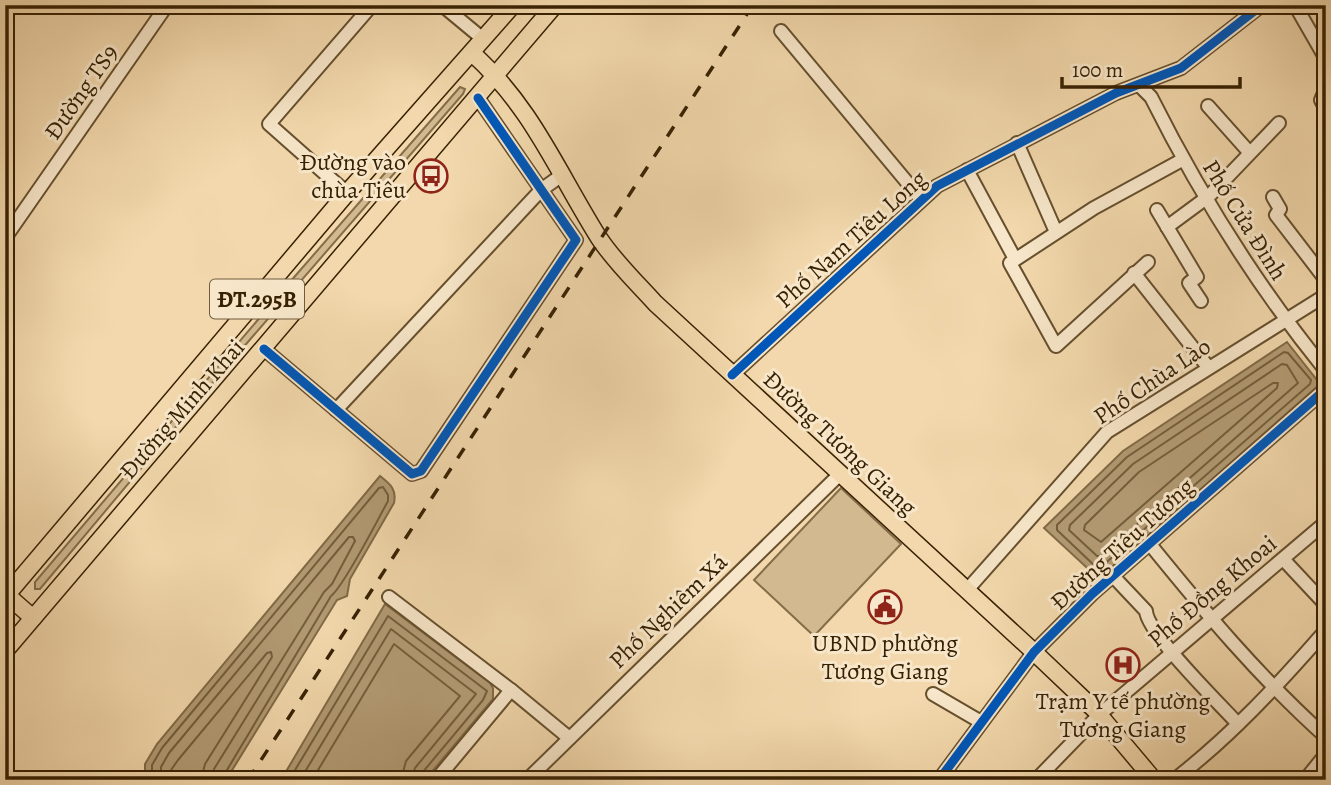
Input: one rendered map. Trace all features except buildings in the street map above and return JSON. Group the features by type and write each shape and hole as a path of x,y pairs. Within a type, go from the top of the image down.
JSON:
{"main road":[{"name":"Đường Minh Khai","path":"6,596 347,193 513,5"},
{"name":"Đường Minh Khai","path":"5,651 555,5"},
{"name":"Đường Tương Giang","path":"472,54 496,75 541,134 600,240 655,303 1034,652 1099,715 1154,780"},
{"path":"6,596 33,618"}],"street":[{"name":"Đường TS9","path":"5,238 167,5"},
{"path":"347,193 269,124 372,5"},
{"path":"442,5 484,39"},
{"name":"Phố Nam Tiêu Long","path":"732,375 937,186 1116,93 1181,68 1262,5"},
{"path":"1294,5 1326,59"},
{"path":"781,31 921,199"},
{"name":"Phố Cửa Đình","path":"1140,86 1151,97 1205,200 1284,320 1326,371"},
{"path":"1326,88 1321,100 1326,108"},
{"path":"264,349 412,474 421,471 576,240 478,98"},
{"path":"1208,106 1249,152"},
{"path":"1167,227 1205,200 1279,123"},
{"path":"1017,144 1056,232"},
{"path":"1148,262 1056,346 1010,263 1056,232 1182,160"},
{"path":"967,170 1015,259"},
{"path":"336,410 541,190 562,174"},
{"path":"1273,197 1280,209 1276,215 1326,280"},
{"path":"1157,210 1197,276 1189,282 1201,301"},
{"path":"1134,273 1208,367"},
{"name":"Phố Chùa Lào","path":"967,590 1107,432 1326,295"},
{"name":"Đường Tiêu Tương","path":"939,780 1034,652 1112,575 1326,389"},
{"name":"Phố Nghiêm Xá","path":"532,778 568,737 840,474"},
{"name":"Phố Đồng Khoai","path":"1035,780 1099,715 1325,526"},
{"path":"1149,543 1211,620 1326,737"},
{"path":"1283,559 1326,605"},
{"path":"1112,575 1146,611 1147,620 1173,653 1238,724"},
{"path":"389,597 568,737"},
{"path":"1174,780 1215,747 1275,688 1326,630"},
{"path":"436,780 511,690"},
{"path":"933,694 981,722"},
{"path":"1305,780 1326,754"}],"shaded area":[{"path":"460,87 465,89 463,94 221,373 40,589 35,589 35,582"},
{"path":"841,488 901,544 814,636 754,580"}],"water":[{"path":"1287,342 1320,384 1099,579 1044,528 1123,451"},
{"path":"380,476 394,490 394,503 350,579 347,596 337,600 226,780 145,780 145,764 157,744"},
{"path":"385,604 490,683 493,699 425,780 281,780"}],"railway":[{"path":"248,780 753,5"}],"cycle path":[{"path":"732,375 937,186 1116,93 1181,68 1262,5"},
{"path":"264,349 412,474 421,471 576,240 478,98"},
{"path":"939,780 1034,652 1092,594 1326,389"}],"place":[{"name":"Đường vào chùa Tiêu","path":"431,176"},
{"name":"UBND phường Tương Giang","path":"885,607"},
{"name":"Trạm Y tế phường Tương Giang","path":"1123,665"}]}
